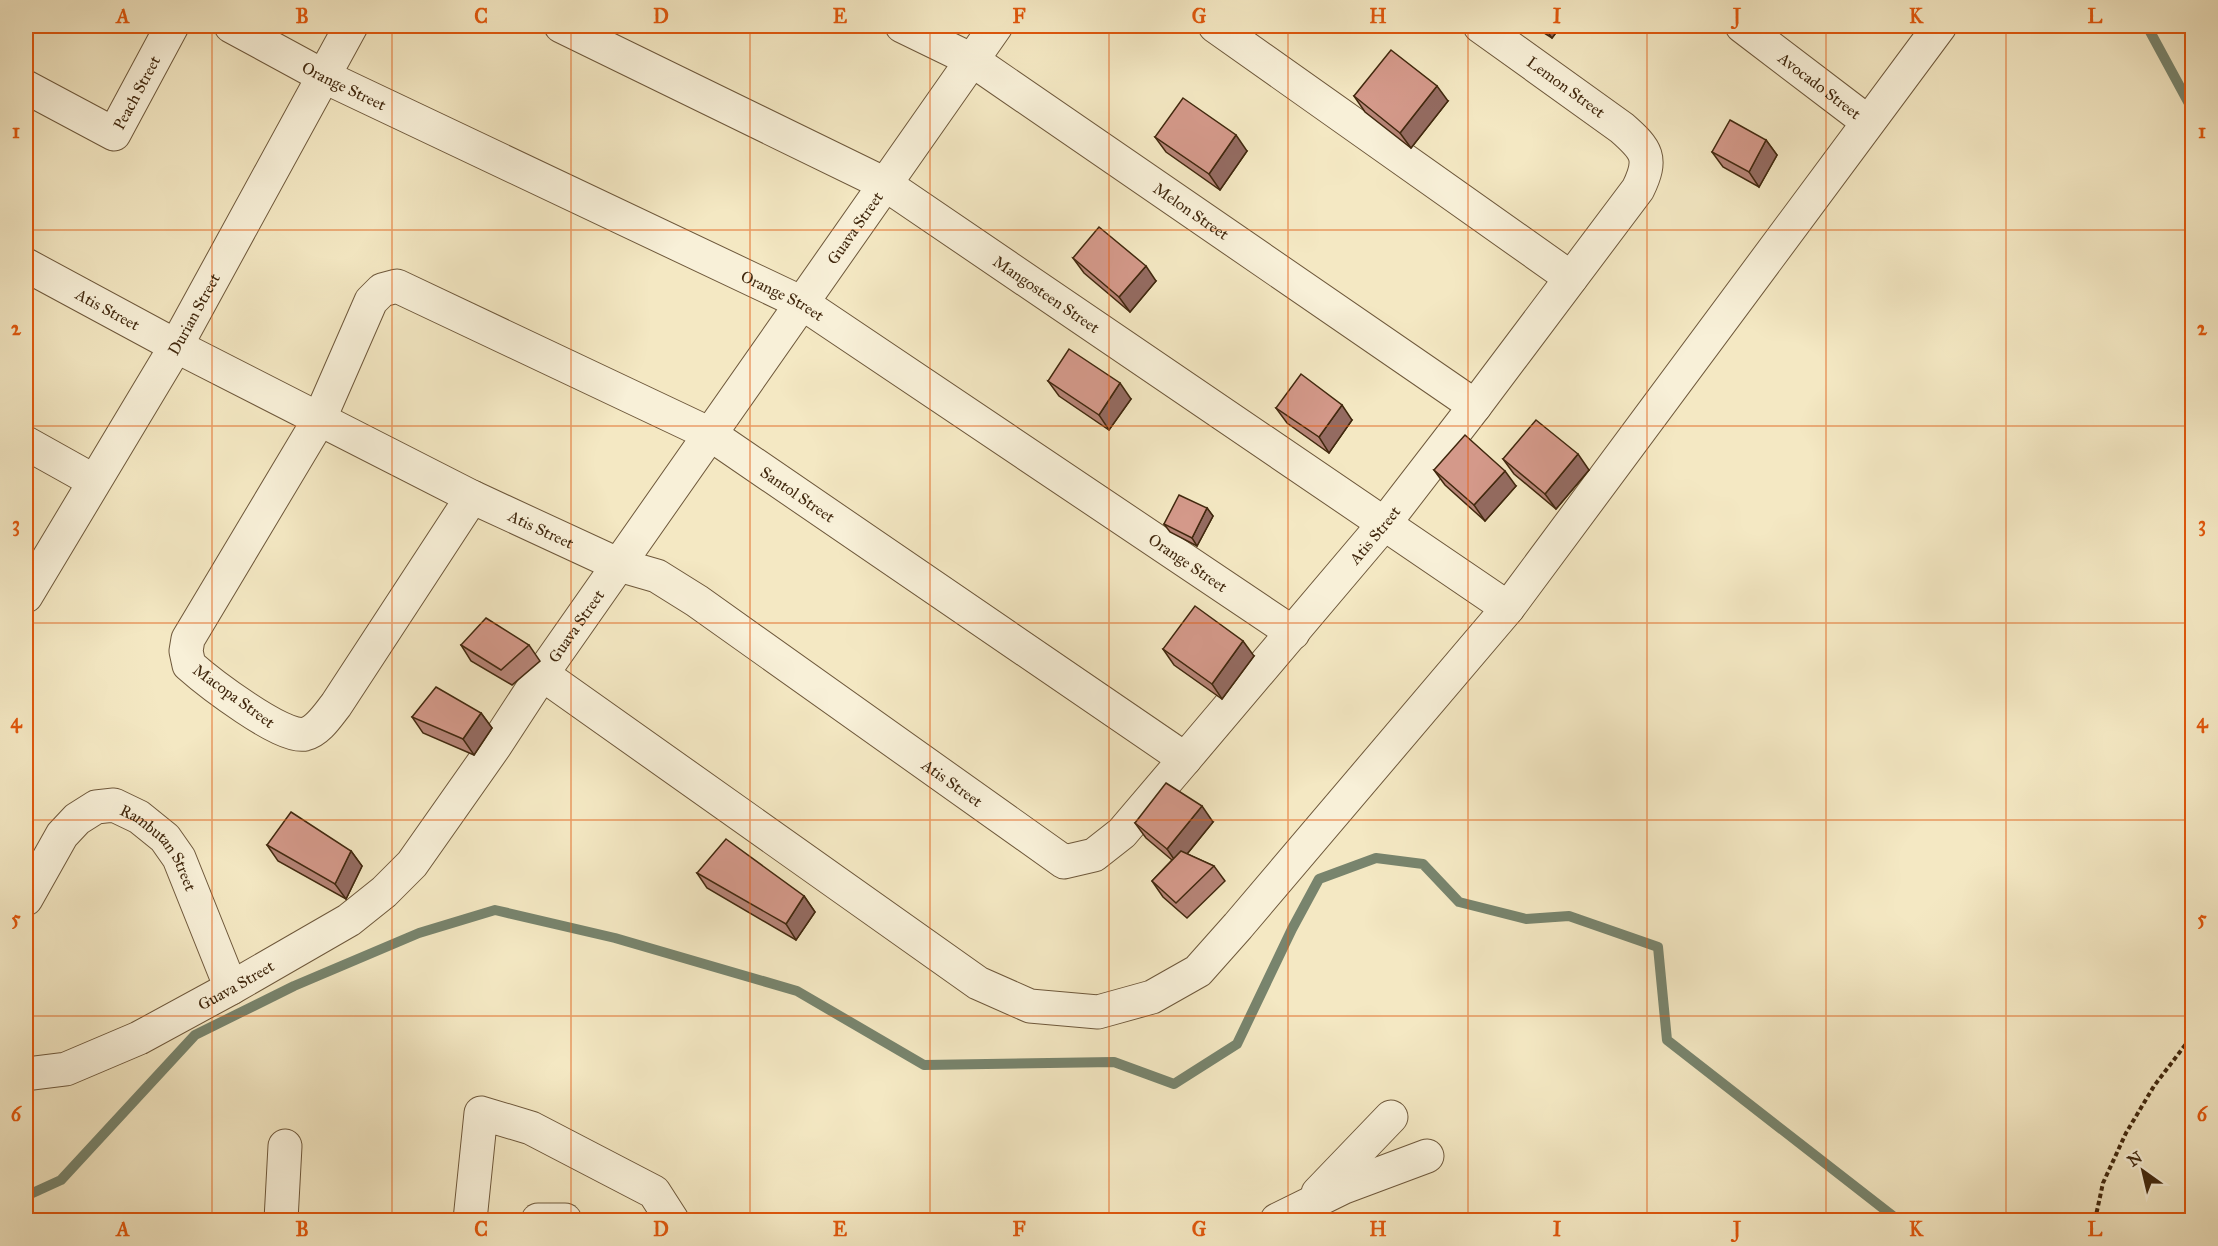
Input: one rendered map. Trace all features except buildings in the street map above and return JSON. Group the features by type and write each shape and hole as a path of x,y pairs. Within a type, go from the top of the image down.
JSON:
{"street":[{"name":"Peach Street","path":"26,87 114,134 172,26"},
{"name":"Orange Street","path":"231,26 323,76 802,303 1293,633"},
{"name":"Durian Street","path":"26,596 176,346 351,26"},
{"name":"Mangosteen Street","path":"561,26 885,184 1508,608"},
{"name":"Melon Street","path":"902,26 972,60 1475,406"},
{"name":"Guava Street","path":"26,1074 66,1069 139,1038 231,988 349,920 384,892 412,864 542,674 996,26"},
{"path":"1215,26 1571,278"},
{"name":"Lemon Street","path":"1480,26 1622,128 1638,142 1646,155"},
{"name":"Avocado Street","path":"1742,26 1868,122"},
{"path":"542,674 978,983 1030,1006 1098,1012 1152,997 1197,971 1246,917 1508,608 1940,26"},
{"name":"Atis Street","path":"26,265 176,346 472,497 619,565 657,576 697,601 1064,862 1094,855 1122,833 1384,524 1638,189 1646,172 1646,155"},
{"name":"Santol Street","path":"382,290 397,286 409,290 710,434 1185,759"},
{"name":"Macopa Street","path":"382,290 371,301 363,316 319,420 194,627 188,639 186,651 189,665 272,724 288,733 305,734 321,723 336,705 472,497"},
{"path":"26,443 94,481"},
{"name":"Rambutan Street","path":"26,899 62,835 77,819 96,807 114,805 139,817 165,838 179,858 231,988"},
{"path":"470,1221 482,1113 531,1128 654,1192 672,1221"},
{"path":"1306,1206 1391,1117"},
{"path":"281,1221 285,1146"},
{"path":"1277,1221 1344,1187 1427,1156"},
{"path":"538,1221 565,1221"}],"path":[{"path":"2095,1221 2103,1183 2126,1133 2154,1086 2193,1036"}],"waterway":[{"path":"2147,26 2192,109"},
{"path":"26,1196 61,1180 195,1035 294,986 419,933 495,910 615,938 797,991 924,1065 1114,1062 1174,1084 1237,1044 1292,929 1319,879 1376,858 1423,864 1459,902 1526,919 1569,916 1658,947 1667,1040 1898,1220"}]}
